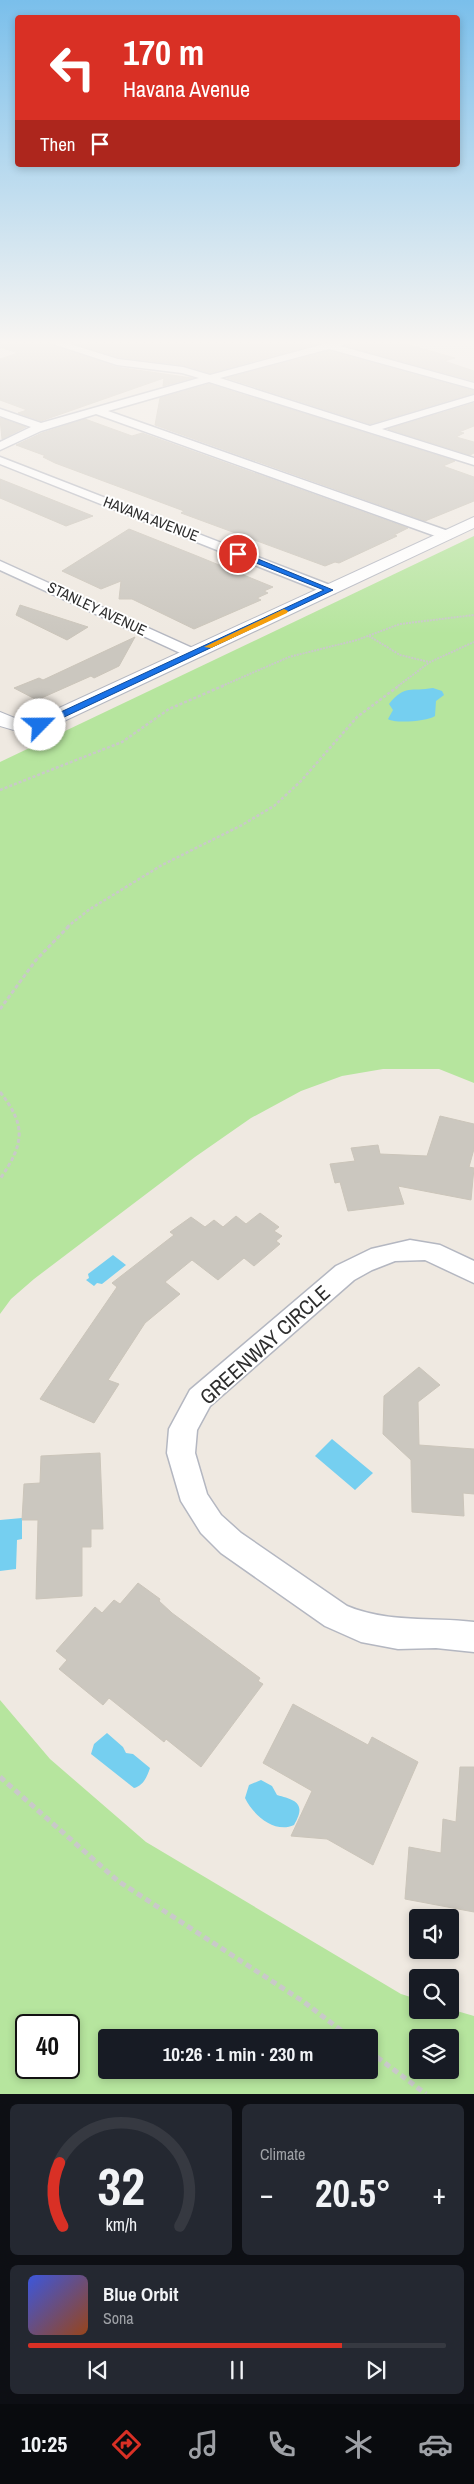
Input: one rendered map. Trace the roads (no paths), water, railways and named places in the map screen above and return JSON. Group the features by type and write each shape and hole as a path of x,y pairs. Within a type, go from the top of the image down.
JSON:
{"street":[{"path":"0,447 19,439"},
{"path":"176,439 446,535"},
{"path":"401,439 474,462"},
{"name":"HAVANA AVENUE","path":"0,460 330,590"},
{"path":"0,718 17,727 28,728 40,725 474,522"},
{"name":"STANLEY AVENUE","path":"0,565 194,654"},
{"name":"GREENWAY CIRCLE","path":"474,1274 453,1260 425,1250 399,1250 382,1255 345,1273 200,1398 182,1429 181,1453 195,1501 212,1524 231,1543 336,1616 361,1627 398,1634 436,1633 474,1637"}],"water":[{"path":"433,688 442,691 444,695 436,701 435,716 412,721 392,721 388,719 393,710 389,704 404,691"},
{"path":"113,1255 126,1265 102,1284 97,1283 94,1286 86,1280 89,1278 88,1274"},
{"path":"332,1439 373,1473 355,1490 315,1456"},
{"path":"22,1518 22,1539 17,1540 16,1569 0,1571 0,1520"},
{"path":"107,1733 123,1747 126,1753 133,1754 150,1768 144,1781 137,1787 134,1788 91,1754 94,1744"},
{"path":"261,1780 272,1786 277,1795 294,1801 297,1804 299,1812 294,1825 279,1827 272,1825 253,1811 245,1798 249,1785"}]}
